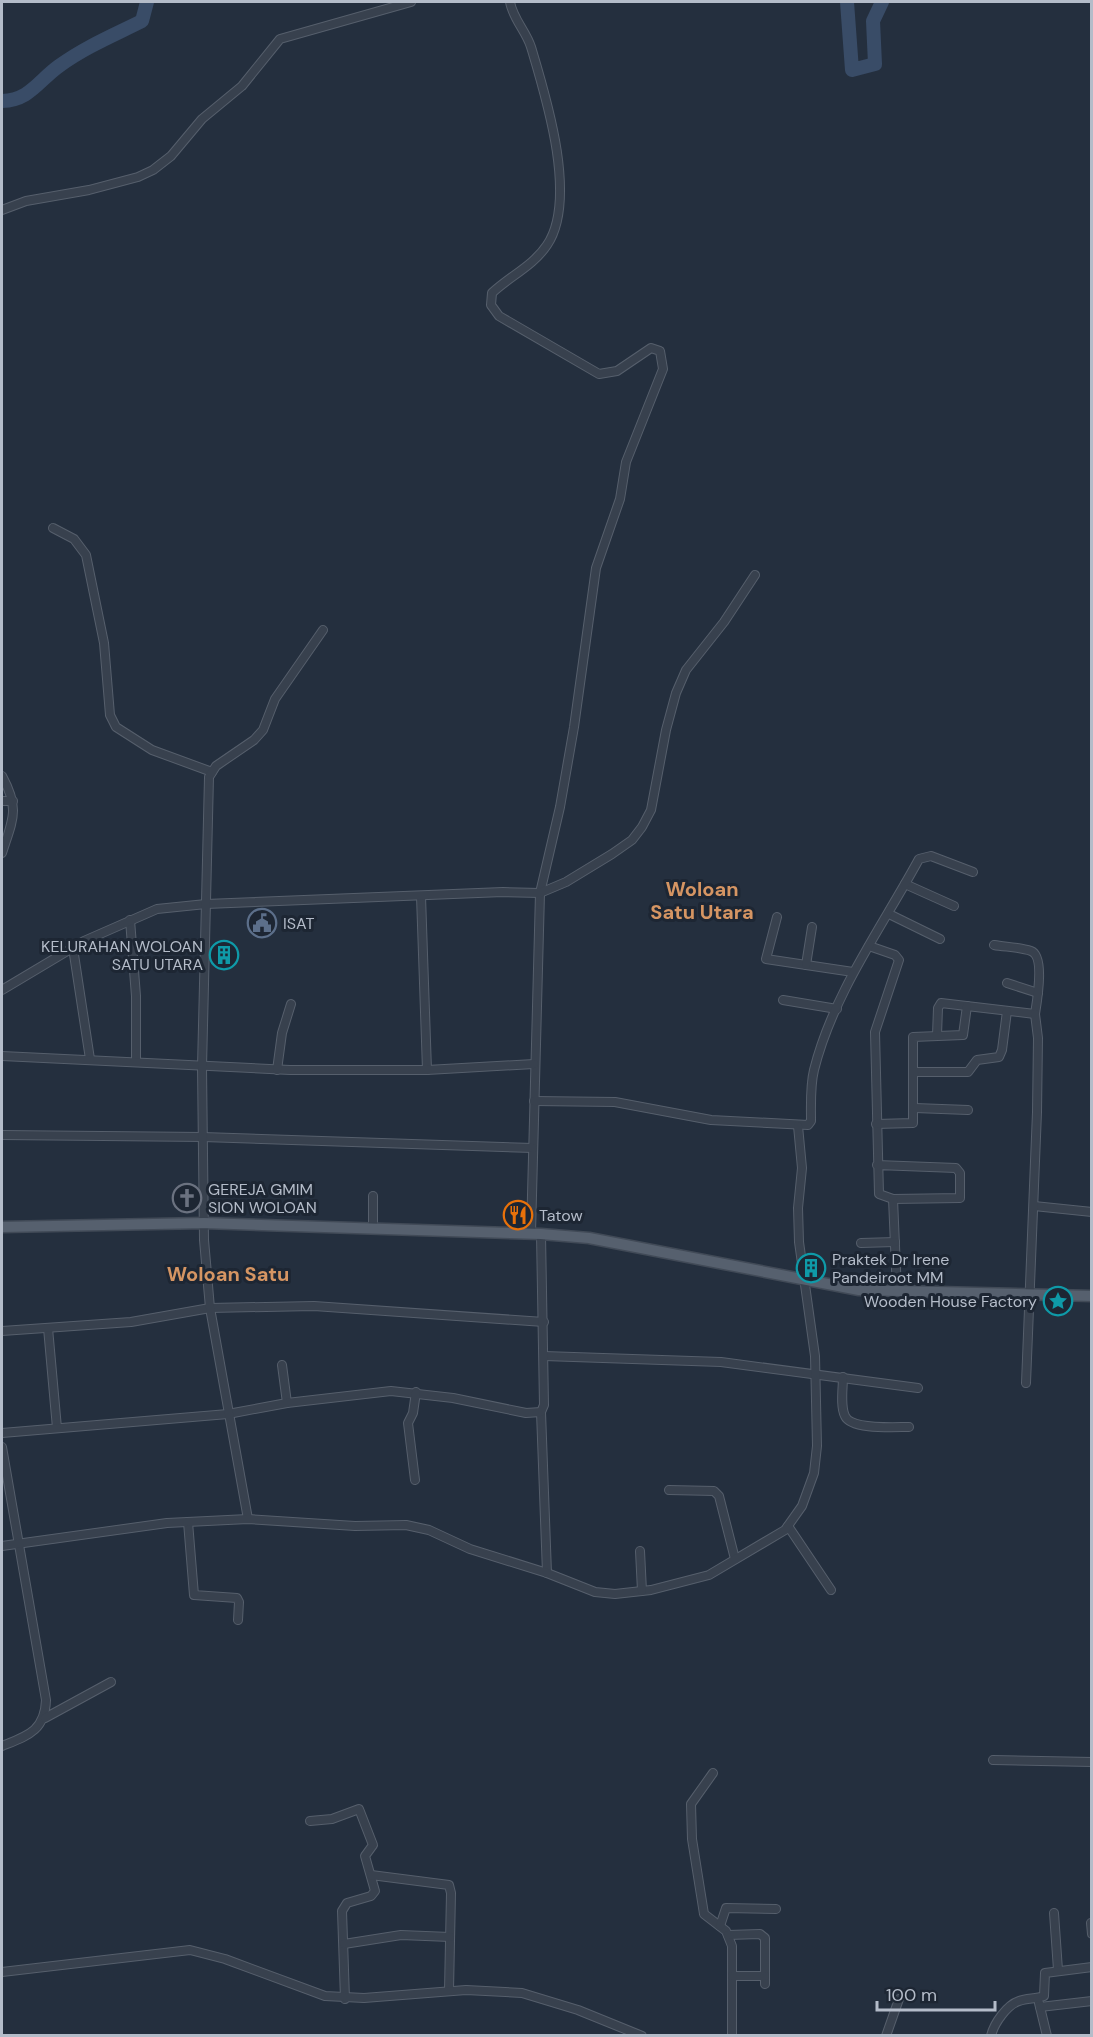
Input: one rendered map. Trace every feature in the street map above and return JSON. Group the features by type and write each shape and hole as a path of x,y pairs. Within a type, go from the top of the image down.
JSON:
{"main road":[{"path":"2,1227 204,1223 536,1233 607,1241 851,1289 1092,1296"}],"street":[{"path":"2,210 26,201 109,185 153,170 171,156 202,119 242,86 280,39 411,2"},
{"path":"510,2 513,15 530,45 546,106 558,160 561,205 557,223 548,243 523,270 492,293 491,305 499,316 599,374 616,371 651,348 660,351 663,360 653,399 626,462 620,499 596,568 570,750 540,893 533,1148 536,1233 544,1322 544,1405 541,1412 547,1573"},
{"path":"53,528 74,539 86,555 104,643 110,715 116,727 152,750 212,771"},
{"path":"2,990 73,948 157,909 206,904 503,892 540,893 566,882 632,840 642,826 651,810 666,730 676,693 686,670 724,622 755,575"},
{"path":"248,1519 210,1308 204,1223 202,1067 209,777 212,771 259,735 275,699 323,630"},
{"path":"2,776 14,801 12,823 2,853"},
{"path":"2,801 14,801"},
{"path":"2,822 12,823"},
{"path":"534,1101 615,1102 711,1120 808,1125 813,1072 837,1009 853,972 889,914 919,859 924,856 973,872"},
{"path":"905,884 954,906"},
{"path":"421,896 427,1070"},
{"path":"889,914 940,939"},
{"path":"777,917 766,959 853,972"},
{"path":"130,920 136,996 136,1061"},
{"path":"806,965 812,927"},
{"path":"994,945 1035,953 1040,970 1035,1014 1038,1048 1026,1383"},
{"path":"869,946 895,955 899,960 875,1032 877,1165 879,1194 893,1199 958,1200 960,1171 956,1168 877,1165"},
{"path":"73,948 90,1059"},
{"path":"1007,983 1038,993"},
{"path":"783,1000 837,1009"},
{"path":"277,1070 280,1041 291,1004"},
{"path":"937,1035 940,1004 1035,1014"},
{"path":"876,1124 909,1124 913,1121 915,1108 914,1035 958,1036 965,1034 967,1006"},
{"path":"914,1072 968,1072 977,1060 999,1057 1007,1011"},
{"path":"2,1056 136,1061 277,1070 427,1070 534,1064"},
{"path":"915,1108 968,1110"},
{"path":"2,1546 188,1522 248,1519 417,1526 470,1549 547,1573 595,1592 615,1594 642,1591 700,1578 778,1535 788,1526 802,1506 817,1460 815,1373 810,1319 802,1281 798,1208 802,1154 798,1125"},
{"path":"2,1135 203,1137 533,1148"},
{"path":"373,1196 373,1228"},
{"path":"893,1199 897,1292"},
{"path":"1034,1206 1092,1212"},
{"path":"861,1243 895,1242"},
{"path":"2,1331 171,1317 210,1308 314,1306 544,1322"},
{"path":"48,1328 57,1428"},
{"path":"544,1356 721,1362 918,1388"},
{"path":"282,1365 287,1403"},
{"path":"843,1377 844,1415 849,1422 858,1425 909,1427"},
{"path":"2,1433 228,1414 287,1403 375,1392 416,1392 526,1413 541,1412"},
{"path":"415,1480 408,1423 416,1392"},
{"path":"2,1447 31,1621 46,1693 45,1718"},
{"path":"669,1490 707,1490 714,1491 719,1496 735,1558"},
{"path":"188,1522 194,1595 237,1598 239,1602 238,1620"},
{"path":"788,1526 831,1590"},
{"path":"640,1551 642,1591"},
{"path":"2,1746 33,1732 45,1718 111,1682"},
{"path":"993,1760 1092,1762"},
{"path":"713,1773 691,1804 692,1839 704,1914 728,1935 732,1946 732,2036"},
{"path":"310,1821 332,1819 356,1809 361,1811 373,1845 365,1856 375,1888 374,1894 343,1906 345,1999"},
{"path":"371,1875 448,1885 451,1893 449,1990"},
{"path":"720,1926 724,1910 728,1907 776,1909"},
{"path":"1054,1913 1058,1970"},
{"path":"1091,1923 1092,1934"},
{"path":"728,1935 760,1934 765,1938 765,1980 732,1976"},
{"path":"344,1944 401,1935 450,1937"},
{"path":"2,1972 190,1950 225,1959 325,1996 345,1999 449,1990 499,1991 538,1997 642,2036"},
{"path":"1039,2003 1046,1995 1045,1973 1092,1966"},
{"path":"886,2036 899,1999"},
{"path":"991,2036 995,2024 1013,2004 1021,2000 1039,2003 1092,2001"},
{"path":"1039,2003 1047,2036"}],"waterway":[{"path":"2,101 20,97 69,59 142,21 147,2"},
{"path":"847,2 852,70 875,64 873,21 882,2"}],"place":[{"name":"ISAT","path":"262,923"},
{"name":"KELURAHAN WOLOAN SATU UTARA","path":"224,955"},
{"name":"GEREJA GMIM SION WOLOAN","path":"187,1198"},
{"name":"Tatow","path":"518,1215"},
{"name":"Praktek Dr Irene Pandeiroot MM","path":"811,1268"},
{"name":"Wooden House Factory","path":"1058,1301"}],"district":[{"name":"Woloan Satu Utara","path":"702,900"},
{"name":"Woloan Satu","path":"228,1274"}]}
